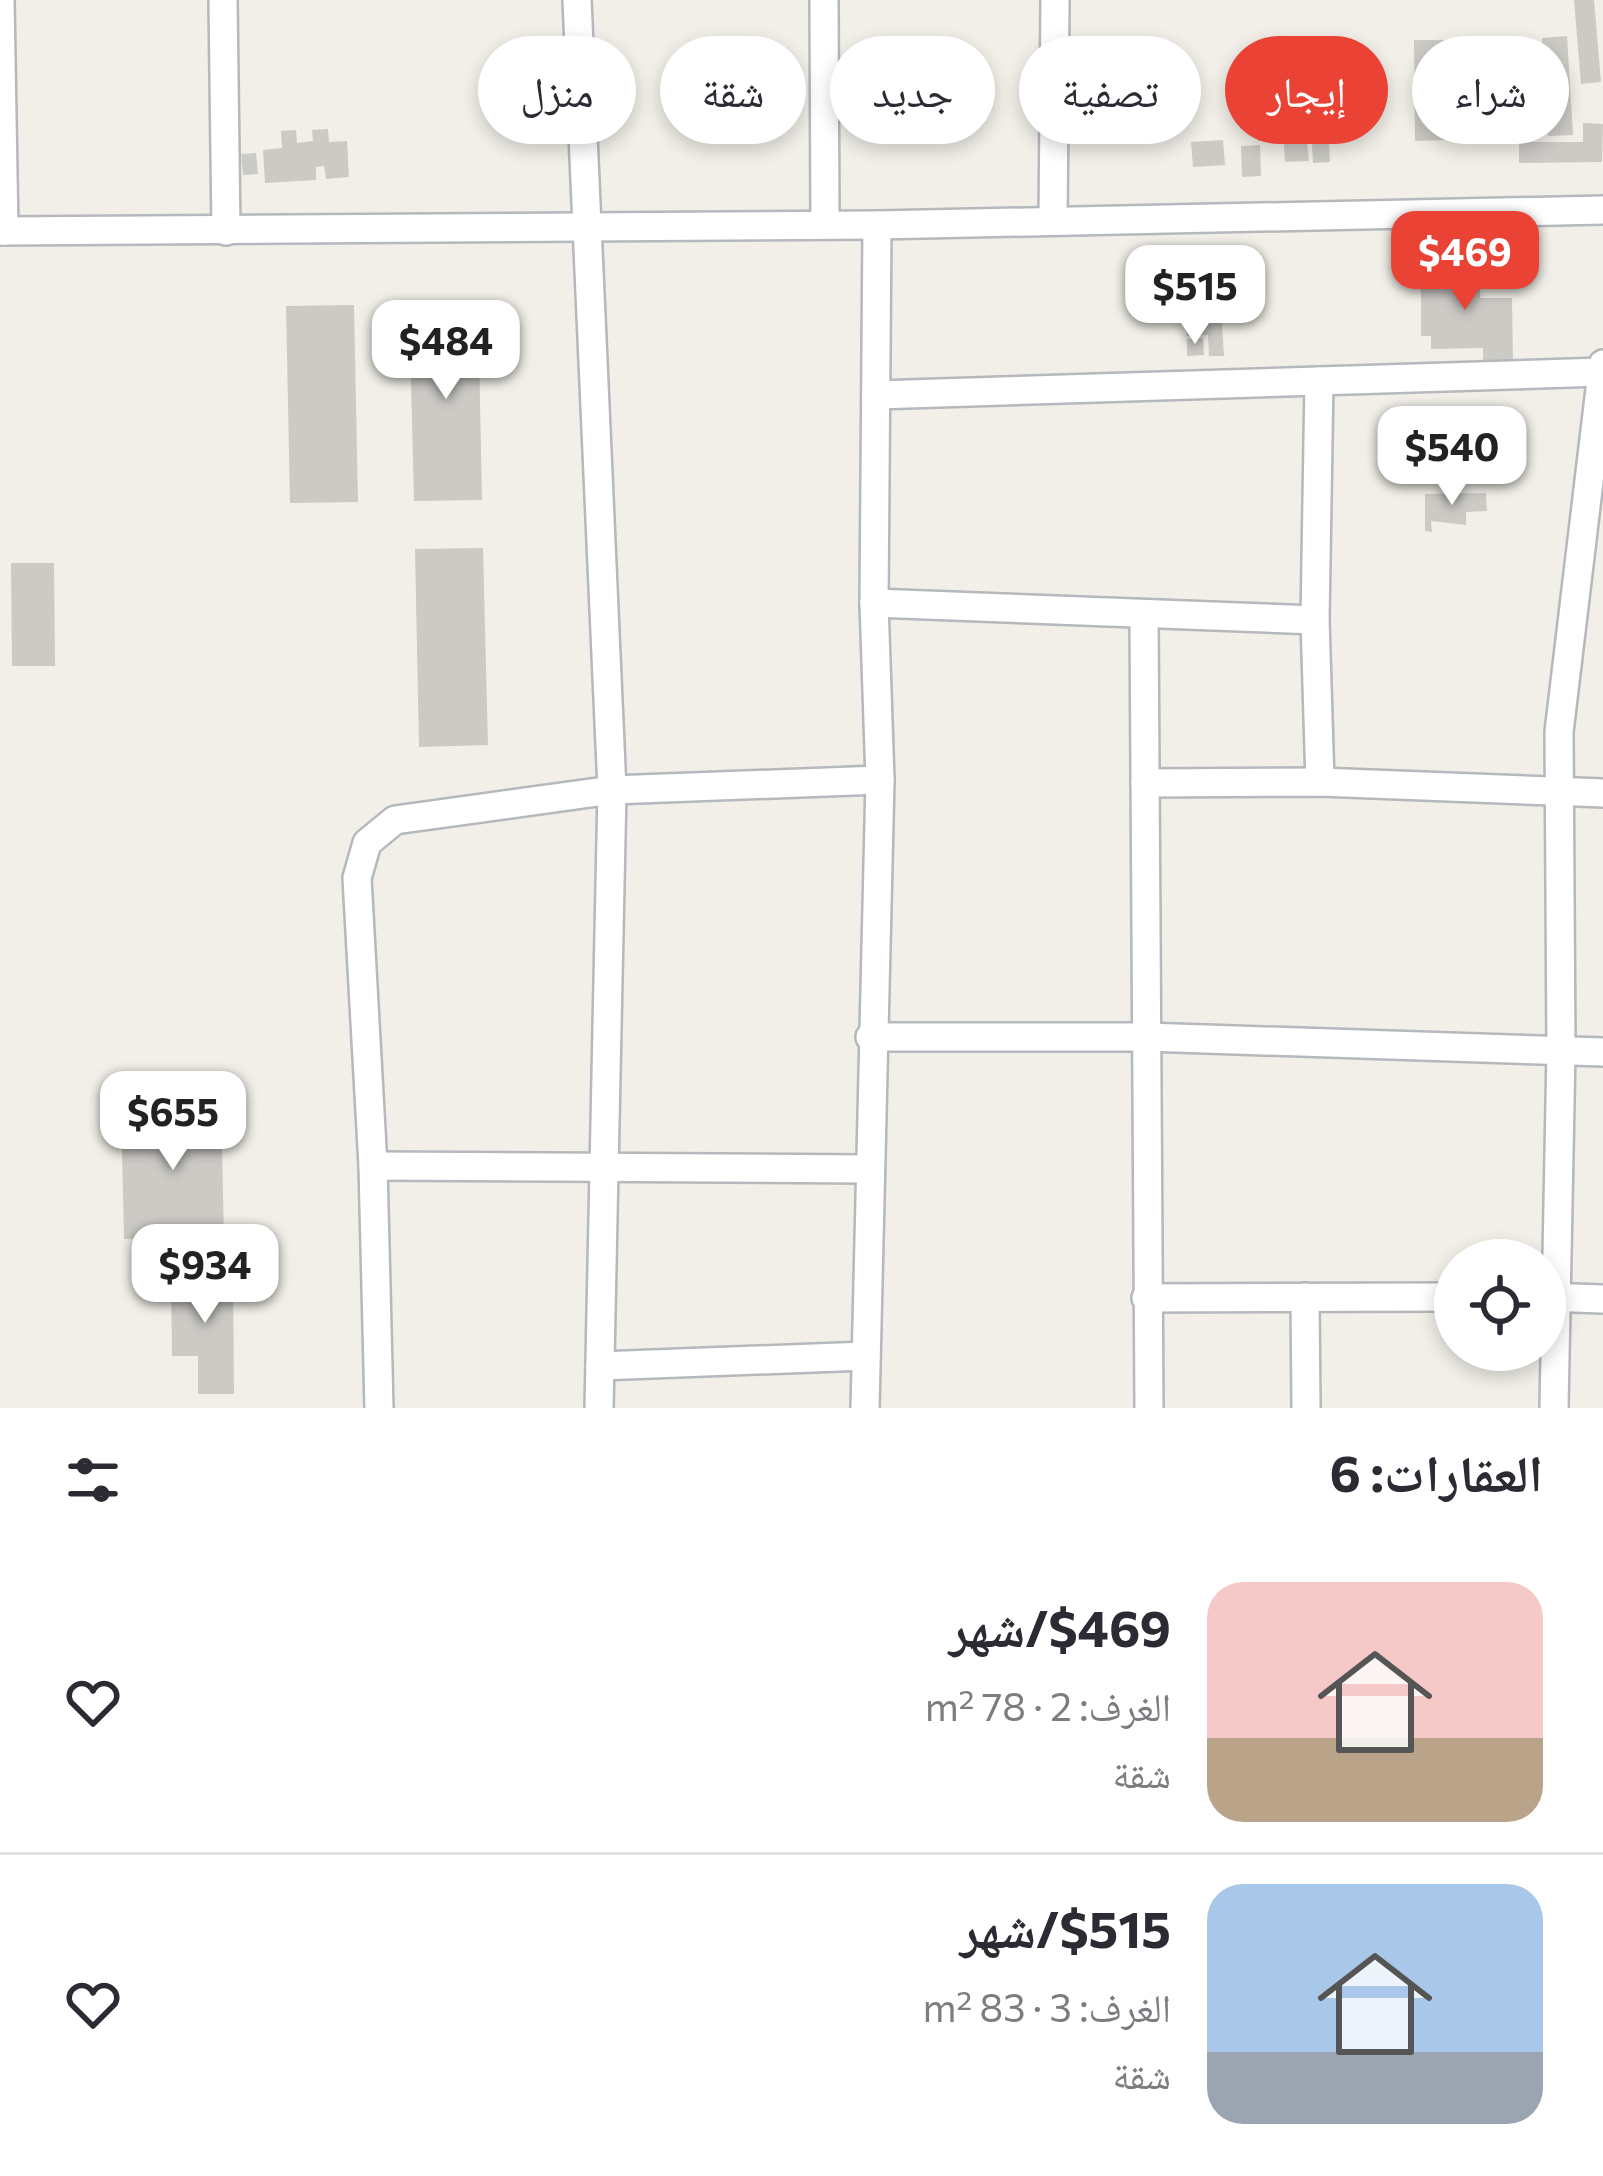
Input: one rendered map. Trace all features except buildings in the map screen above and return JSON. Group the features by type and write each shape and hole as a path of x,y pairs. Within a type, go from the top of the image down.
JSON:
{"street":[{"path":"0,0 2,231 877,225 1603,210"},
{"path":"223,0 226,231"},
{"path":"578,0 584,224 612,790 599,1408"},
{"path":"824,0 825,224"},
{"path":"1054,220 1055,0"},
{"path":"865,1408 870,1037 880,780 874,603 877,225"},
{"path":"876,395 1602,369 1559,732 1561,1051 1553,1239"},
{"path":"1319,381 1315,620 1320,782"},
{"path":"874,603 1315,620"},
{"path":"1144,614 1149,1408"},
{"path":"379,1408 373,1166 357,878 367,843 395,820 612,790 880,780"},
{"path":"1144,783 1320,782 1603,794"},
{"path":"870,1037 1146,1037 1603,1052"},
{"path":"373,1166 868,1169"},
{"path":"1146,1298 1434,1297"},
{"path":"1305,1298 1306,1408"},
{"path":"1566,1298 1603,1299"},
{"path":"600,1366 866,1356"},
{"path":"1553,1371 1554,1408"}]}
